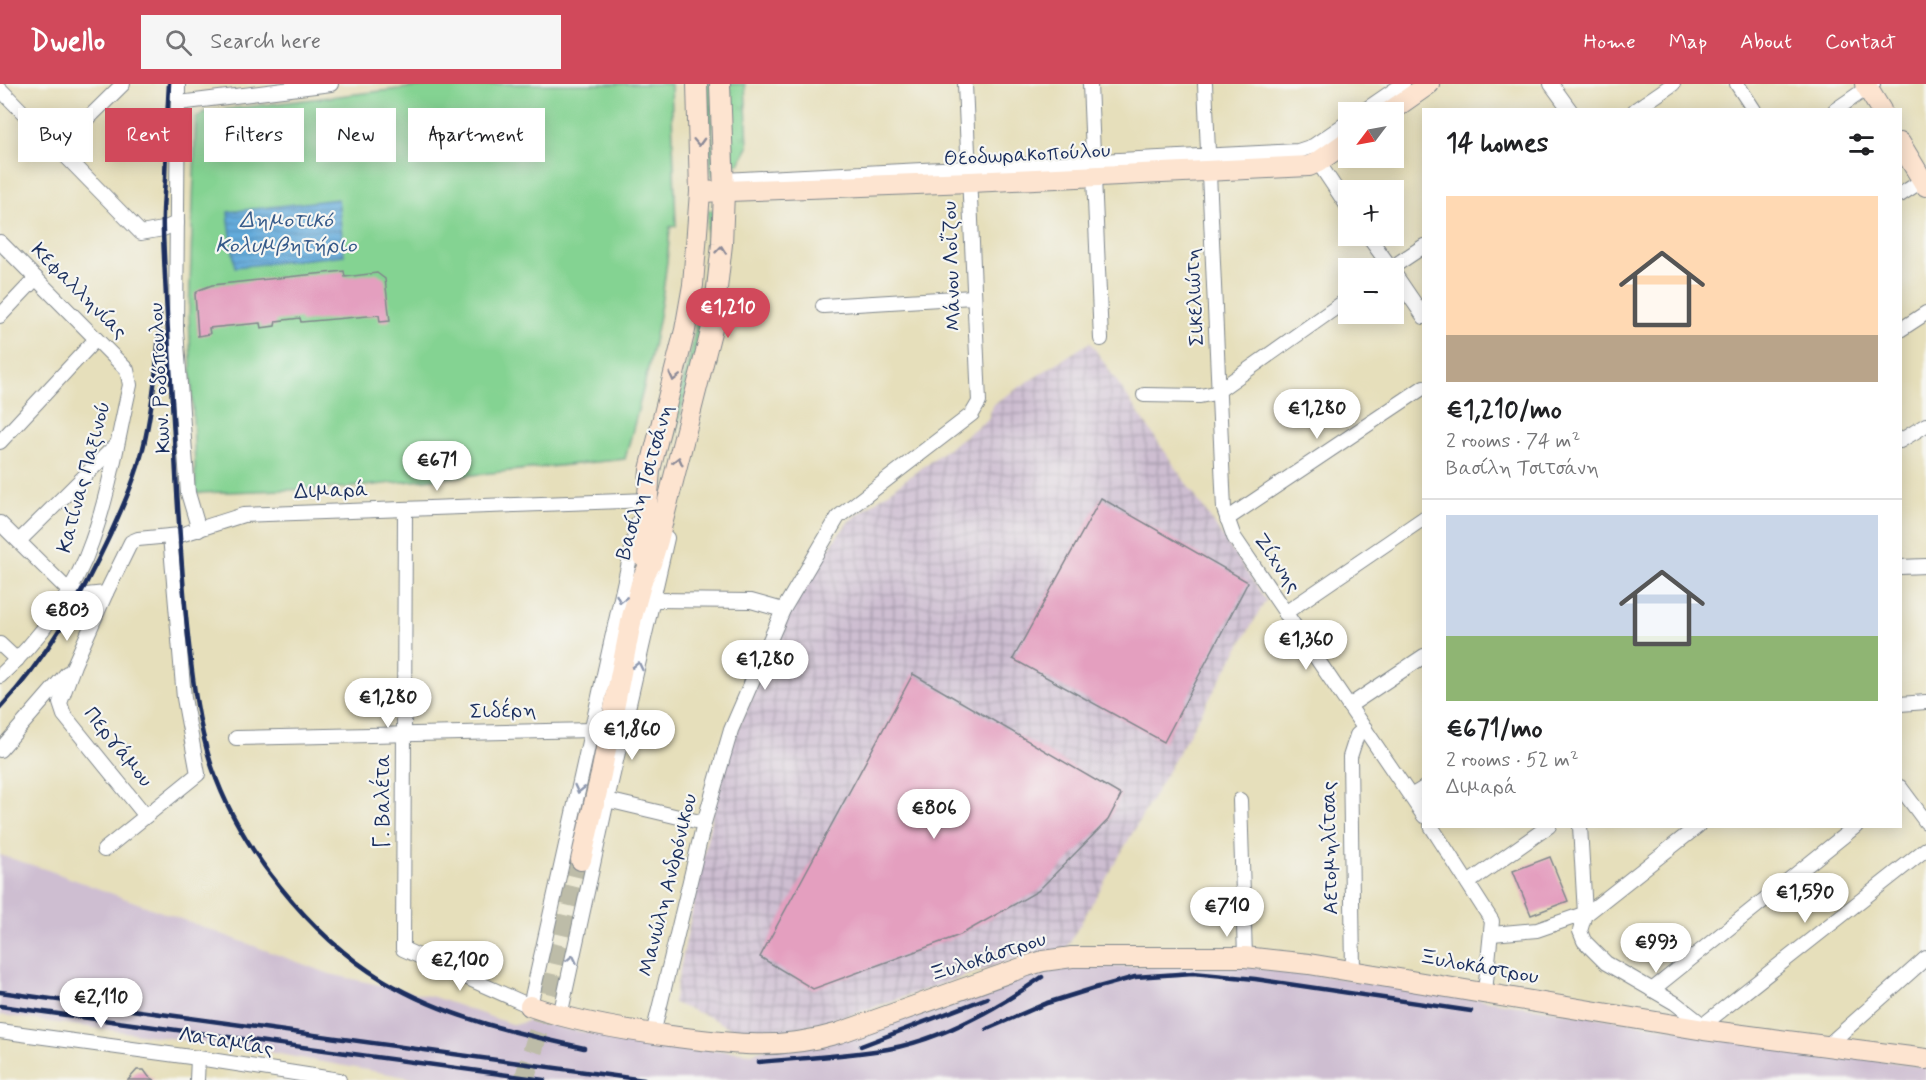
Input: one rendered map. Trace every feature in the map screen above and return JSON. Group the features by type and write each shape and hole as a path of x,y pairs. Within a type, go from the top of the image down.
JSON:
{"street":[{"path":"93,114 123,84"},
{"name":"Κων. Ροδόπουλου","path":"178,84 176,330 188,493 198,530"},
{"path":"179,102 331,84"},
{"name":"Βασίλη Τσιτσάνη","path":"581,860 601,774 632,617 643,577 651,563 650,470 690,307 700,192 697,84"},
{"name":"Βασίλη Τσιτσάνη","path":"530,1006 636,531 652,502 713,324 722,244 724,186 720,84"},
{"name":"Μάνου Λοΐζου","path":"965,84 973,297 980,395 976,409"},
{"path":"1090,84 1101,339"},
{"name":"Σικελιώτη","path":"1205,84 1226,514"},
{"path":"1377,102 1403,84"},
{"path":"1403,102 1429,84"},
{"path":"1551,84 1569,108"},
{"path":"1638,108 1673,84"},
{"path":"1737,84 1753,108"},
{"path":"1838,108 1869,85 1880,108"},
{"path":"0,89 19,108"},
{"path":"1209,164 1305,150 1338,129"},
{"path":"1902,146 1925,182 1902,194"},
{"name":"Θεοδωρακοπούλου","path":"700,192 724,186 1094,168 1209,164 1309,165 1318,162 1338,148"},
{"path":"72,162 141,233 163,230 177,223"},
{"path":"1318,162 1338,192"},
{"name":"Κεφαλληνίας","path":"0,242 127,370"},
{"path":"1404,259 1422,247"},
{"path":"0,316 36,278"},
{"path":"1404,288 1422,314"},
{"path":"824,306 973,297"},
{"path":"1144,395 1200,396 1220,390 1338,306"},
{"path":"1902,329 1926,313"},
{"path":"0,442 96,339"},
{"name":"Κατίνας Παξινού","path":"0,676 17,660 69,591 92,542 130,385 127,370"},
{"path":"1226,514 1422,388"},
{"name":"Μανώλη Ανδρόνικου","path":"653,1034 704,824 730,730 783,610 838,517 976,409"},
{"path":"1902,440 1926,424"},
{"path":"19,541 117,444"},
{"path":"560,1016 669,532 652,502"},
{"name":"Διμαρά","path":"106,593 131,542 198,530 230,519 262,514 652,502"},
{"name":"Γ. Βαλέτα","path":"403,949 405,509"},
{"name":"Ζίχνης","path":"1226,514 1234,537 1422,813"},
{"path":"1285,614 1422,519"},
{"path":"0,524 69,591 86,595 106,593 74,665 0,750"},
{"path":"104,850 198,774 184,698 170,536"},
{"path":"1902,567 1926,566"},
{"path":"654,600 751,601 783,610"},
{"path":"0,644 17,660"},
{"path":"1349,706 1422,657"},
{"name":"Περγάμου","path":"74,665 60,703 64,715 146,816"},
{"path":"1902,704 1926,702"},
{"name":"Αετομηλίτσας","path":"1353,971 1350,757 1357,735 1365,728"},
{"name":"Σιδέρη","path":"236,738 592,730"},
{"path":"1411,796 1422,789"},
{"path":"1902,791 1926,822"},
{"path":"607,800 704,824"},
{"path":"1240,800 1245,957"},
{"path":"1432,828 1492,921 1485,992"},
{"path":"1468,883 1546,828"},
{"path":"1580,828 1585,914 1580,931 1589,949 1611,966 1675,1003 1703,1027 1926,849"},
{"path":"1492,934 1538,930 1585,914 1695,828"},
{"path":"1652,990 1854,828"},
{"name":"Ξυλοκάστρου","path":"403,949 530,1006 560,1016 653,1034 745,1045 781,1044 839,1033 1027,966 1055,959 1072,957 1245,957 1353,971 1703,1027 1926,1059"},
{"path":"1827,1046 1926,958"},
{"name":"Λαταμίας","path":"0,1031 198,1058 300,1077 339,1080"},
{"path":"198,1058 198,1080"}],"shaded area":[{"path":"1090,342 1266,600 1066,949 1021,957 854,1014 781,1032 757,1034 737,1032 712,1018 673,1003 712,814 731,745 791,598 849,521 988,419 993,404"},
{"path":"0,855 48,870 330,974 434,997 514,1025 533,1019 562,1028 652,1044 751,1053 1037,973 1069,967 1237,965 1320,975 1926,1067 1926,1080 422,1080 257,1050 0,1015"}],"green space":[{"path":"441,84 671,84 676,226 670,227 659,315 625,459 345,488 196,493 189,313 196,119 204,112 204,162 304,162 304,108 238,108"},
{"path":"705,84 711,84 714,175 711,176 708,111"},
{"path":"728,84 745,84 748,147 739,164 731,164"},
{"path":"708,210 713,210 712,270 697,348 671,453 665,452 692,347 705,270"}],"water":[{"name":"Δημοτικό Κολυμβητήριο","path":"338,199 344,255 235,267 228,212"}],"building":[{"path":"344,271 345,277 377,273 385,279 390,321 380,322 379,315 301,322 300,318 276,321 275,326 261,328 260,323 209,328 210,334 198,336 195,294 199,290 212,285"},
{"path":"1101,498 1248,582 1164,742 1013,659"},
{"path":"913,674 1121,795 1108,820 1038,891 960,935 813,989 760,957"},
{"path":"1550,857 1568,901 1531,915 1513,871"},
{"path":"137,1070 144,1070 149,1077 155,1080 128,1080"}],"tunnel":[{"path":"524,1080 549,996 581,860"}],"railway":[{"path":"169,84 163,225 182,570 199,715 212,767 224,797 240,828 280,887 329,939 383,980 406,993 455,1014 506,1030 584,1048"},
{"path":"0,708 33,669 62,626 99,558 125,500 139,464 148,424 155,377 160,313"},
{"path":"987,1029 1047,1003 1135,977 1193,973 1255,979 1471,1011"},
{"path":"759,1062 888,1049 929,1038 988,1011 1042,977"},
{"path":"0,992 644,1080"},
{"path":"861,1046 987,998"},
{"path":"0,1006 544,1080"}]}
